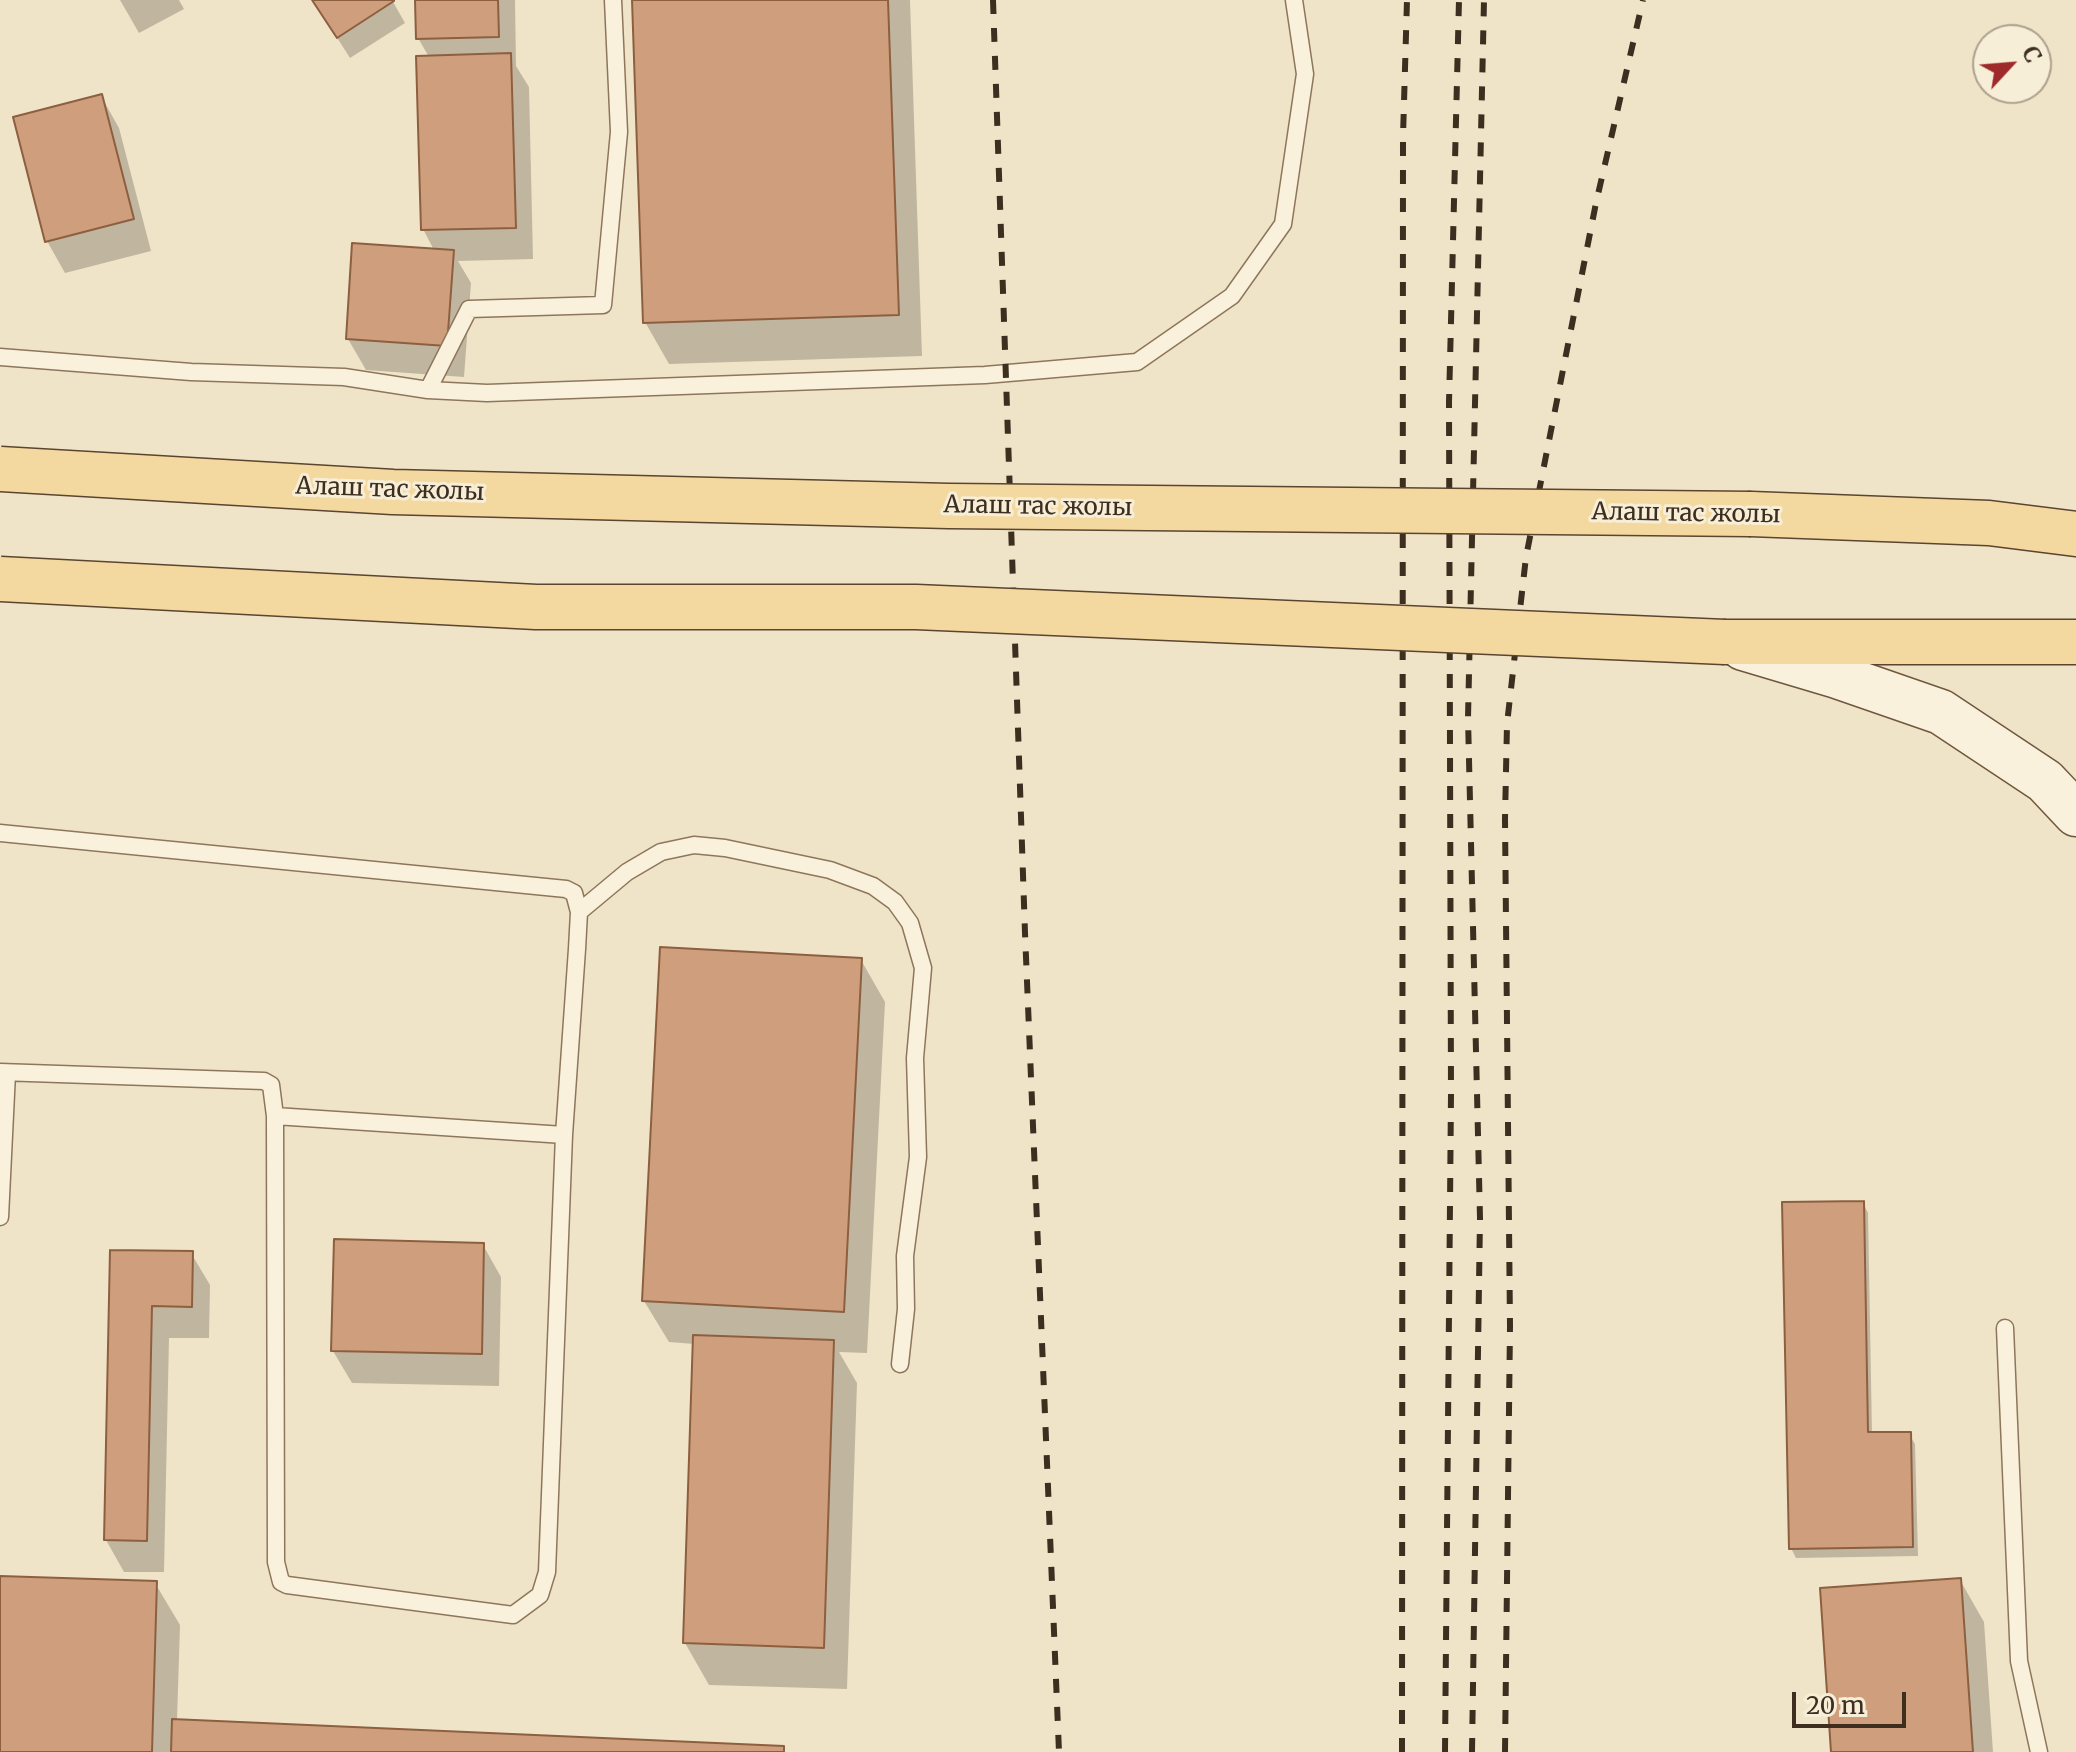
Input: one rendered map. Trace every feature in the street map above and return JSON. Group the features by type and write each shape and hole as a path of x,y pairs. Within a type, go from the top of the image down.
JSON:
{"main road":[{"name":"Алаш тас жолы","path":"0,469 393,492 854,504 1751,514 1989,523 2076,534"},
{"path":"0,579 536,607 916,607 1725,642 2076,642"},
{"path":"1725,642 1941,712 2045,781 2076,814"}],"lane":[{"path":"428,390 469,309 603,305 619,132 613,0"},
{"path":"0,357 191,372 344,377 428,390 487,393 985,375 1137,362 1232,296 1283,224 1305,74 1294,0"},
{"path":"0,833 566,889 576,896 579,912 564,1135 547,1572 540,1595 513,1615 281,1582 276,1562 275,1116 271,1085 264,1081 4,1072 0,1217"},
{"path":"579,912 627,872 661,852 694,845 725,848 830,870 873,886 895,902 910,923 923,968 915,1058 918,1157 905,1256 906,1309 900,1364"},
{"path":"275,1116 564,1135"},
{"path":"2005,1328 2019,1661 2039,1752"}],"building":[{"path":"312,0 394,0 394,1 337,38"},
{"path":"415,0 498,0 499,37 416,39"},
{"path":"632,0 888,0 899,315 643,323"},
{"path":"511,53 516,228 421,230 416,56"},
{"path":"102,94 134,219 45,242 13,117"},
{"path":"352,243 454,250 447,346 346,339"},
{"path":"660,947 862,958 844,1312 642,1301"},
{"path":"1864,1201 1868,1432 1911,1432 1913,1547 1789,1549 1782,1202"},
{"path":"334,1239 484,1243 482,1354 331,1351"},
{"path":"110,1250 193,1251 192,1307 152,1306 147,1541 104,1540"},
{"path":"693,1335 834,1340 824,1648 683,1643"},
{"path":"0,1576 157,1581 152,1752 0,1752"},
{"path":"1961,1578 1973,1752 1831,1752 1820,1588"},
{"path":"172,1719 784,1746 784,1752 171,1752"}],"railway":[{"path":"993,0 1025,933 1059,1752"},
{"path":"1402,1752 1403,137 1407,0"},
{"path":"1445,1752 1451,1094 1449,402 1459,0"},
{"path":"1472,1752 1480,1218 1468,718 1484,0"},
{"path":"1505,1752 1510,1326 1505,819 1507,724 1526,557 1596,203 1643,0"}]}
